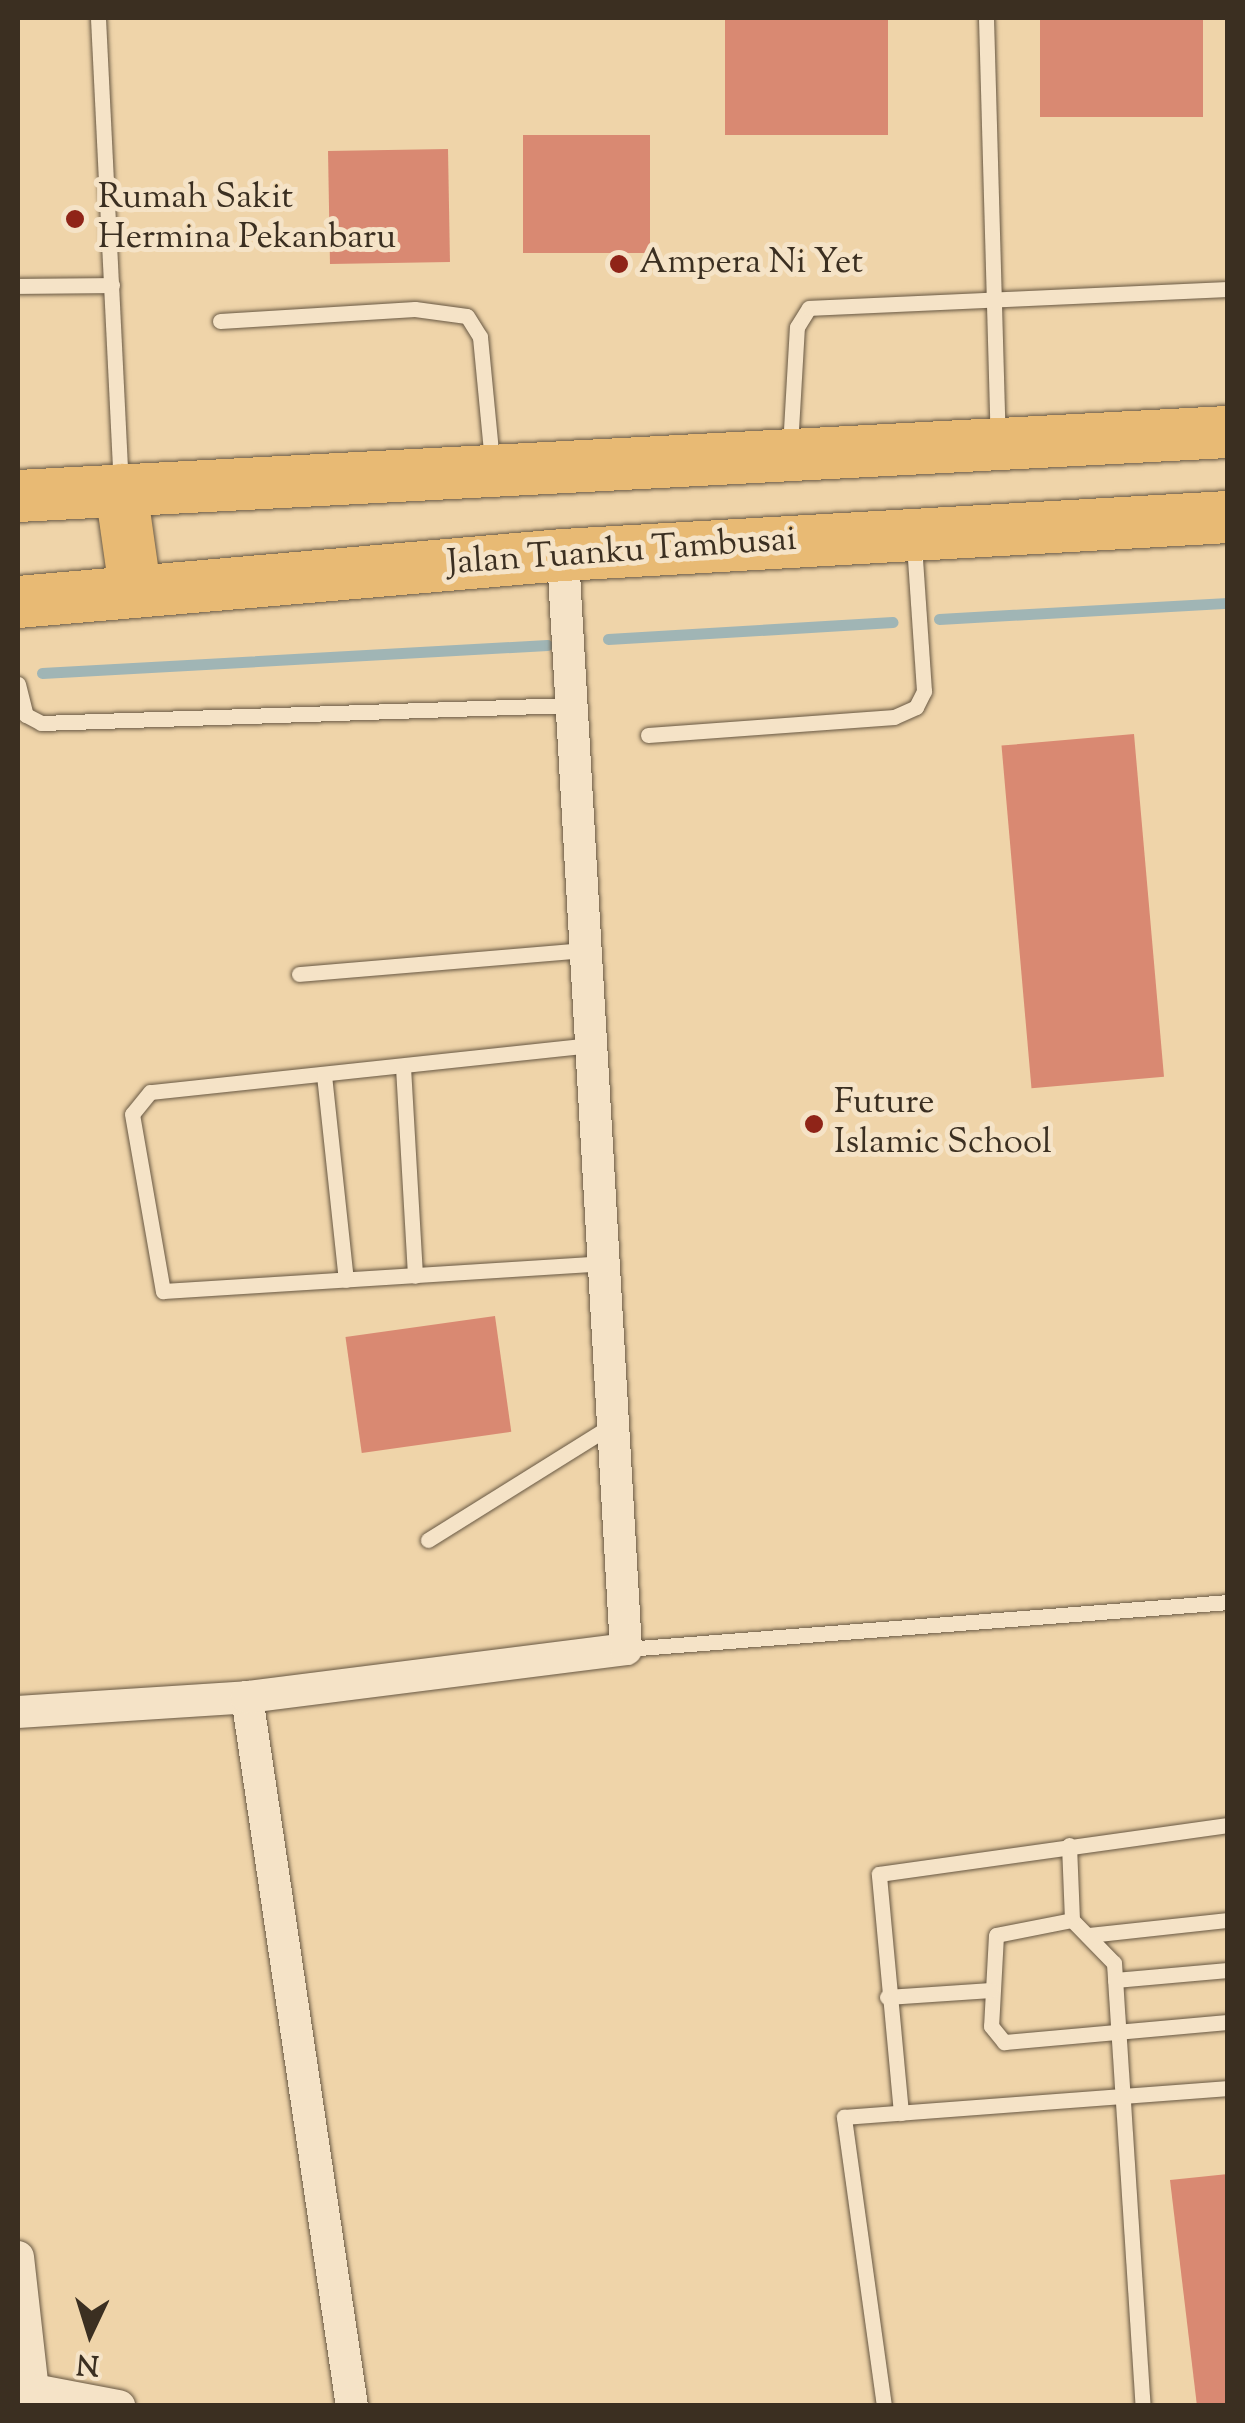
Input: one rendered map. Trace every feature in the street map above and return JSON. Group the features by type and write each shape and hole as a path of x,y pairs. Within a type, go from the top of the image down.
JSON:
{"main road":[{"path":"18,496 1228,432"},
{"path":"122,490 135,588"},
{"name":"Jalan Tuanku Tambusai","path":"18,602 135,588 563,555 1228,517"}],"street":[{"path":"18,1712 246,1697 626,1649 563,555"},
{"path":"246,1697 352,2406"},
{"path":"18,2257 25,2389 120,2406"}],"lane":[{"path":"98,18 122,490"},
{"path":"986,18 998,446"},
{"path":"18,286 112,285"},
{"path":"790,455 797,327 809,308 994,306 1226,289"},
{"path":"220,321 415,310 467,316 480,337 492,471"},
{"path":"648,736 894,717 916,706 924,692 913,536"},
{"path":"18,684 26,716 42,723 572,705"},
{"path":"299,974 586,950"},
{"path":"591,1045 150,1092 132,1114 163,1290 603,1263"},
{"path":"403,1067 415,1276"},
{"path":"324,1075 346,1280"},
{"path":"428,1540 612,1425"},
{"path":"626,1649 1228,1602"},
{"path":"900,2113 876,1894 887,1868 1228,1826"},
{"path":"1069,1844 1072,1920 1109,1952 1116,1980 1143,2406"},
{"path":"1072,1920 996,1935 991,2026 1004,2042 1228,2022"},
{"path":"1089,1935 1228,1920"},
{"path":"1116,1980 1228,1970"},
{"path":"887,1997 990,1990"},
{"path":"884,2406 844,2117 1228,2088"}],"building":[{"path":"725,18 888,18 888,135 725,135"},
{"path":"1040,18 1203,18 1203,117 1040,117"},
{"path":"523,135 650,135 650,253 523,253"},
{"path":"448,149 450,262 330,264 328,151"},
{"path":"1134,734 1164,1077 1031,1088 1002,746"},
{"path":"495,1316 511,1432 362,1453 345,1337"},
{"path":"1228,2174 1228,2406 1197,2406 1170,2180"}],"waterway":[{"path":"939,619 1228,603"},
{"path":"608,639 892,622"},
{"path":"42,673 547,645"}],"place":[{"name":"Rumah Sakit Hermina Pekanbaru","path":"75,219"},
{"name":"Ampera Ni Yet","path":"619,264"},
{"name":"Future Islamic School","path":"814,1124"}]}
